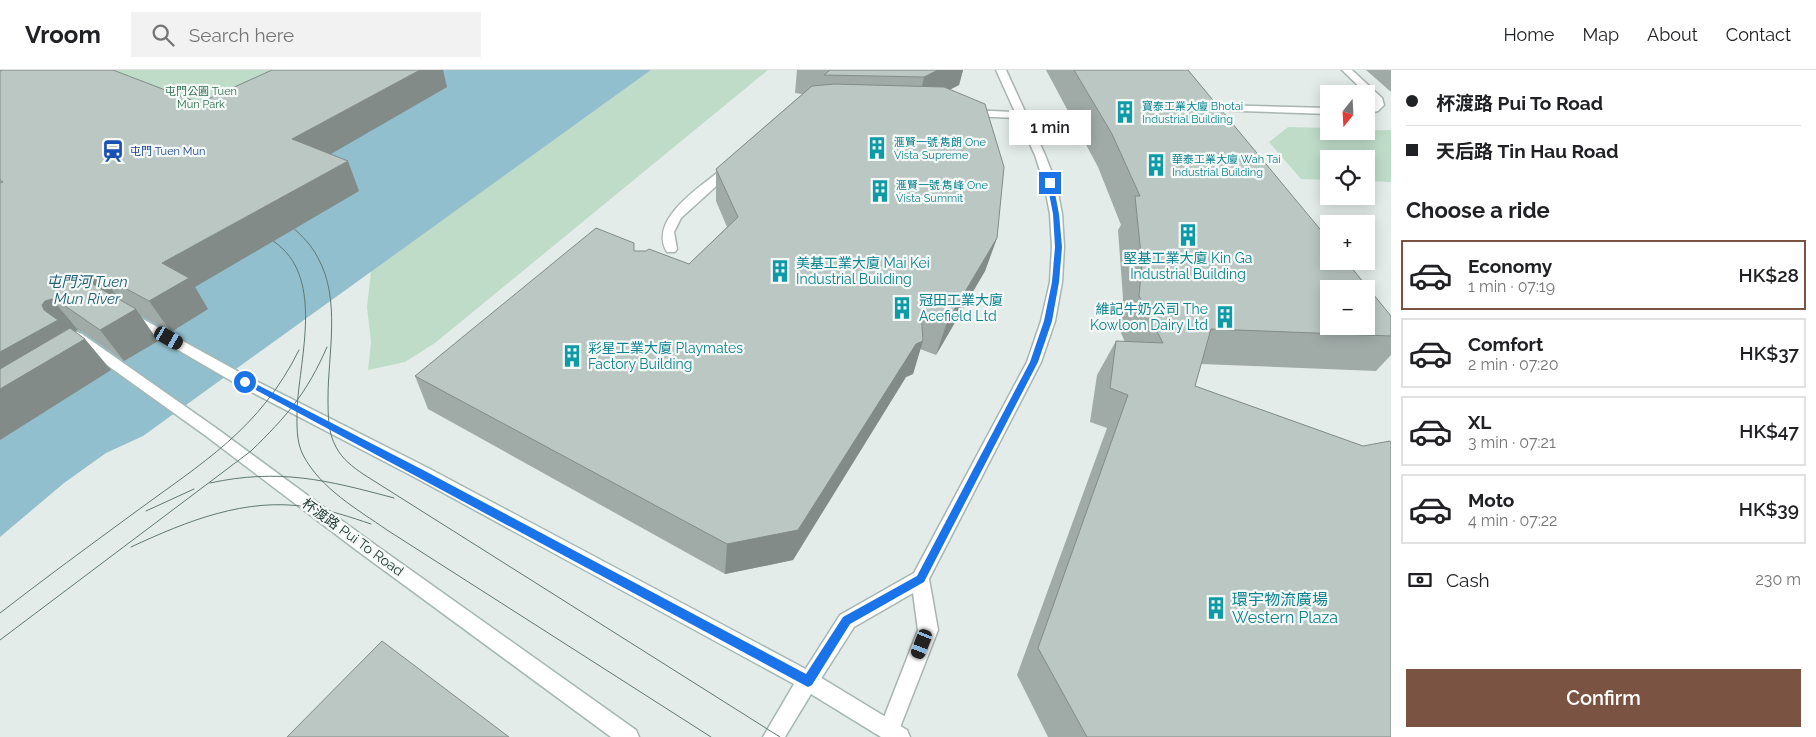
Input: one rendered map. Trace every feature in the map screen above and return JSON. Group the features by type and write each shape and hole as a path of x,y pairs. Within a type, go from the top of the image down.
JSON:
{"main road":[{"path":"773,737 846,621 920,579 1034,362 1048,321 1056,282 1058,247 1056,214 1050,183 1040,155 1001,70"},
{"path":"1347,70 1363,85"},
{"path":"1375,96 1379,100 1379,105 1375,109"},
{"path":"1226,122 1211,104 1320,110"},
{"path":"955,113 1021,115"},
{"path":"668,252 668,236 671,223 737,162"},
{"path":"122,312 245,382 422,473 808,681 892,735 928,630 920,579"},
{"name":"杯渡路 Pui To Road","path":"77,337 190,417 629,737"},
{"path":"81,361 97,351"}],"green space":[{"name":"屯門公園 Tuen Mun Park","path":"0,70 315,70 201,127 0,76"},
{"path":"651,70 768,70 435,343 405,362 368,370 371,342 367,307 371,271"},
{"path":"1288,127 1320,128 1320,140 1375,140 1375,130 1391,130 1391,182 1375,181 1375,150 1320,150 1320,180 1301,179 1269,142"}],"water":[{"name":"屯門河 Tuen Mun River","path":"348,70 651,70 143,436 106,453 64,483 0,537 0,237"}],"building":[{"name":"屯門 Tuen Mun","path":"113,70 199,103 272,70 420,70 292,139 348,161 162,263 189,278 149,301 101,275 94,276 91,280 94,285 136,309 100,330 58,301 52,299 45,301 42,305 44,310 58,320 0,352 0,183 3,182 0,180 0,71"},
{"path":"830,70 938,70 924,77 824,75"},
{"path":"1074,70 1188,70 1320,229 1320,270 1353,270 1362,280 1320,280 1320,333 1211,329 1195,386 1363,446 1391,442 1391,737 1087,737 1038,648 1128,395 1110,388 1116,341 1163,343 1139,296 1142,264 1135,196 1140,196 1112,134"},
{"path":"834,84 944,87 985,104 1004,167 997,238 947,322 921,312 923,341 916,344 798,530 727,544 415,376 596,228 634,243 634,251 646,251 649,249 689,264 738,217 716,169 812,86"},
{"path":"1375,296 1391,316 1391,336 1365,335 1375,335"},
{"path":"70,328 85,339 0,389 0,369"},
{"path":"382,641 509,737 287,737"}],"tram line":[{"path":"285,221 311,247 325,274 329,291 332,327 328,398 329,424 333,442 345,459 363,474 780,737"},
{"path":"262,233 283,249 295,265 302,283 305,304 305,326 298,399"},
{"path":"298,399 312,378 327,347"},
{"path":"0,613 183,478 227,442 248,423 266,402 284,378 299,350"},
{"path":"0,640 251,451 286,415 298,399"},
{"path":"298,399 297,433 299,444 303,455 323,481"},
{"path":"210,483 258,476 281,476 323,481"},
{"path":"323,481 394,498"},
{"path":"323,481 352,506 387,530 711,737"},
{"path":"146,511 194,489"},
{"path":"131,547 195,520 240,508 262,505 316,508 371,524"}],"place":[{"name":"寶泰工業大廈 Bhotai Industrial Building","path":"1125,112"},
{"name":"滙賢一號·雋朗 One Vista Supreme","path":"877,148"},
{"name":"屯門 Tuen Mun","path":"113,151"},
{"name":"華泰工業大廈 Wah Tai Industrial Building","path":"1156,165"},
{"name":"滙賢一號·雋峰 One Vista Summit","path":"880,191"},
{"name":"堅基工業大廈 Kin Ga Industrial Building","path":"1188,235"},
{"name":"美基工業大廈 Mai Kei Industrial Building","path":"780,271"},
{"name":"冠田工業大廈 Acefield Ltd","path":"902,308"},
{"name":"維記牛奶公司 The Kowloon Dairy Ltd","path":"1225,317"},
{"name":"彩星工業大廈 Playmates Factory Building","path":"572,356"},
{"name":"環宇物流廣場 Western Plaza","path":"1216,608"}],"route":[{"path":"245,382 422,473 808,681 846,621 920,579 1034,362 1048,321 1056,282 1058,247 1056,214 1050,183"}]}
